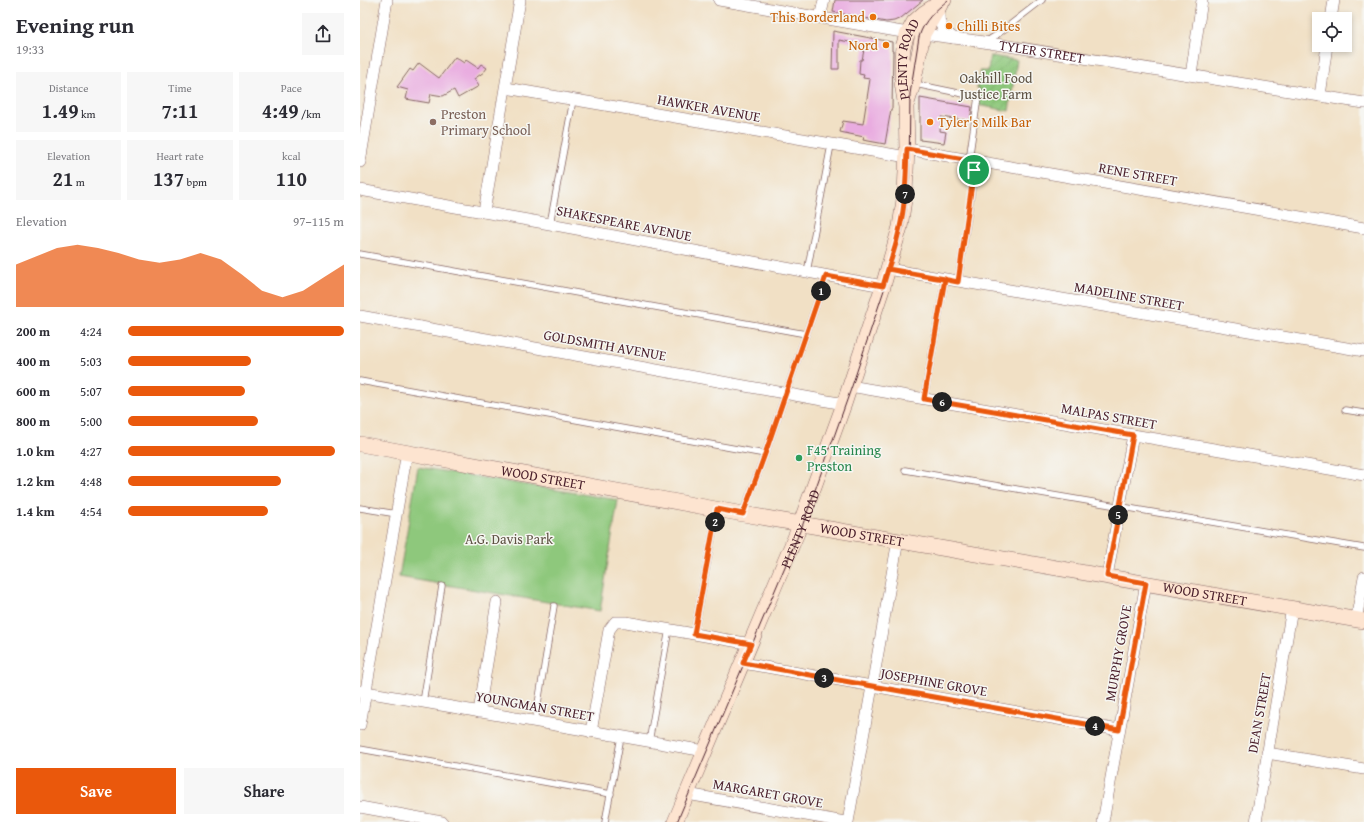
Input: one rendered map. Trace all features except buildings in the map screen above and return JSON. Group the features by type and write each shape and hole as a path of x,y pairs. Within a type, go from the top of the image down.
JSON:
{"street":[{"path":"360,162 387,0"},
{"path":"484,212 520,0"},
{"name":"TYLER STREET","path":"719,0 908,33 953,38 1364,103"},
{"path":"820,18 824,0"},
{"path":"1191,75 1202,0"},
{"path":"1332,12 1334,0"},
{"name":"PLENTY ROAD","path":"675,822 801,524 844,404 883,286 900,227 903,210 907,153 906,107 902,83 902,58 908,33 912,25 920,16 943,1"},
{"name":"PLENTY ROAD","path":"906,107 913,84 923,34 927,25 943,1"},
{"name":"PLENTY ROAD","path":"943,1 939,20 943,28 953,38"},
{"path":"1320,96 1326,52"},
{"name":"HAWKER AVENUE","path":"506,88 831,145 907,153"},
{"name":"RENE STREET","path":"907,153 972,161 1364,228"},
{"name":"SHAKESPEARE AVENUE","path":"360,190 883,286"},
{"name":"MADELINE STREET","path":"888,269 1364,351"},
{"name":"GOLDSMITH AVENUE","path":"360,316 844,404"},
{"name":"MALPAS STREET","path":"850,386 1364,475"},
{"path":"1107,576 1133,435"},
{"name":"WOOD STREET","path":"360,444 743,514 1360,620"},
{"path":"360,725 363,691 397,514 407,452"},
{"path":"848,822 898,540"},
{"path":"1360,620 1364,577"},
{"name":"MURPHY GROVE","path":"1103,822 1146,583"},
{"path":"479,712 497,602"},
{"name":"DEAN STREET","path":"1256,822 1292,608"},
{"path":"591,732 609,630 615,622 626,622 751,644"},
{"name":"JOSEPHINE GROVE","path":"743,663 1119,730"},
{"name":"YOUNGMAN STREET","path":"363,691 705,751"},
{"path":"1268,753 1364,769"},
{"name":"MARGARET GROVE","path":"687,794 845,822"},
{"path":"360,807 442,822"}],"lane":[{"path":"985,43 1042,0"},
{"path":"913,84 978,97 958,282"},
{"path":"550,224 573,100"},
{"path":"807,272 831,145"},
{"path":"360,254 806,334"},
{"path":"743,514 826,276"},
{"path":"924,399 945,279"},
{"path":"360,381 765,454"},
{"path":"1345,410 1364,414"},
{"path":"905,470 1364,548"},
{"path":"360,508 397,514"},
{"path":"694,634 717,509"},
{"path":"423,702 442,586"},
{"path":"535,722 554,606"},
{"path":"649,742 669,629"},
{"path":"605,822 622,737"},
{"path":"360,749 610,794"}],"green space":[{"name":"Oakhill Food Justice Farm","path":"990,56 1017,60 1009,111 977,105 980,89 977,88 980,71 988,71"},
{"name":"A.G. Davis Park","path":"418,467 618,500 600,611 399,577"}],"tram line":[{"path":"677,822 803,524 852,386 891,269 903,228 906,210 909,177 910,94 919,37 921,31 934,12 948,0"}],"place":[{"name":"This Borderland","path":"873,17"},
{"name":"Chilli Bites","path":"949,26"},
{"name":"Nord","path":"886,45"},
{"name":"Preston Primary School","path":"433,122"},
{"name":"Tyler's Milk Bar","path":"930,122"},
{"name":"F45 Training Preston","path":"799,458"}],"route":[{"path":"974,170 958,282 945,279 891,269 888,269 883,286 826,276 743,514 717,509 694,634 751,644 743,663 1119,730 1146,583 1107,576 1133,435 924,399 945,279 888,269 896,244 903,210 907,149 976,161 974,170"}]}
